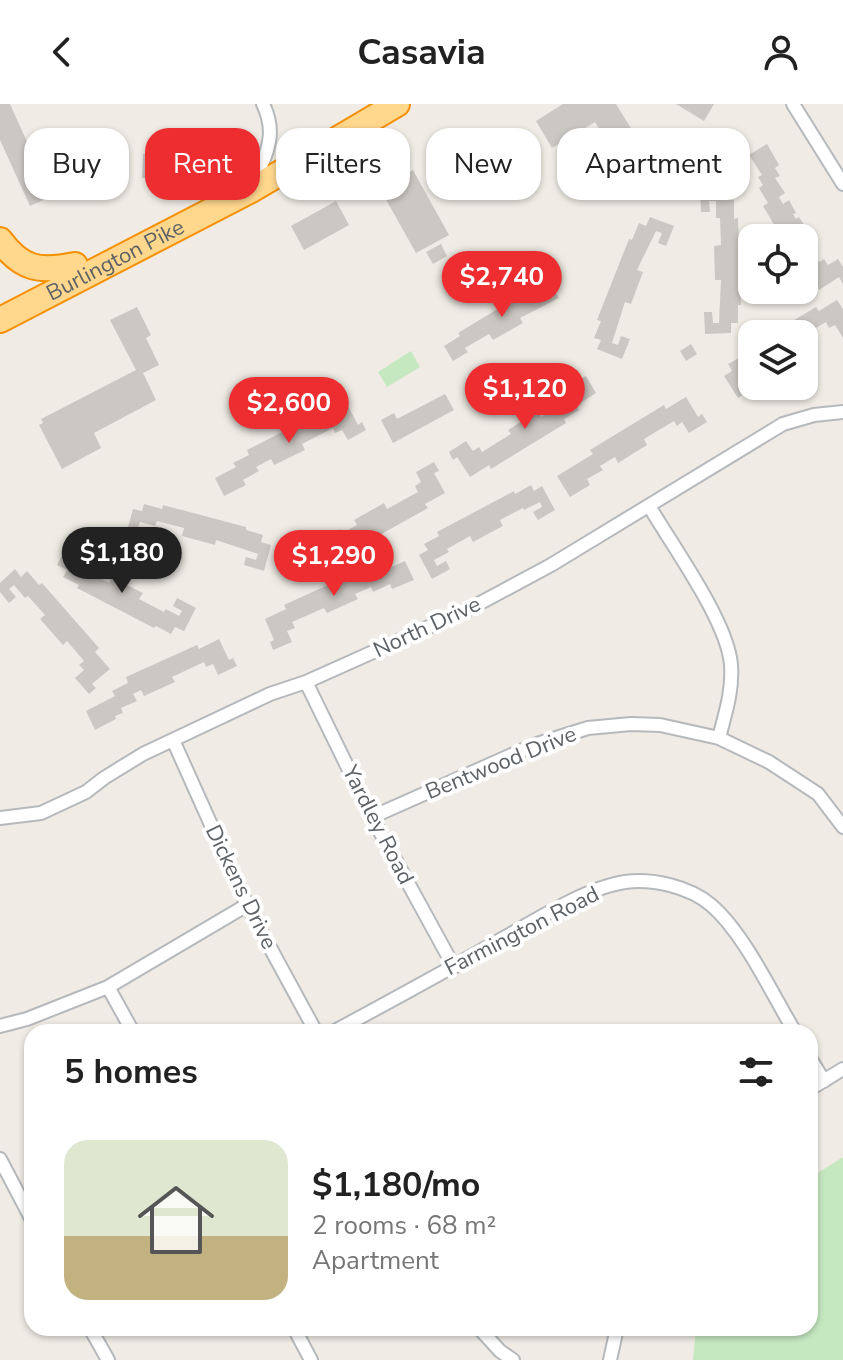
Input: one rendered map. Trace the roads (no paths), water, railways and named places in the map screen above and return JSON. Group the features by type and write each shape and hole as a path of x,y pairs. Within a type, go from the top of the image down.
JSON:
{"highway":[{"name":"Burlington Pike","path":"260,168 366,104"},
{"name":"Burlington Pike","path":"0,320 253,189 397,104"},
{"name":"Burlington Pike","path":"0,302 199,200"},
{"path":"0,240 22,263 47,269 75,265"}],"street":[{"path":"260,168 270,139 270,120 263,104"},
{"path":"793,104 843,184"},
{"name":"North Drive","path":"0,818 41,813 86,792 143,754 270,694 306,682 469,609 551,565 783,424 814,415 843,412"},
{"path":"649,506 715,615 731,662 731,694 719,738"},
{"name":"Yardley Road","path":"306,682 372,817 454,967"},
{"name":"Bentwood Drive","path":"372,817 534,745 588,728 631,724 660,725 719,738 769,762 818,794 843,827"},
{"name":"Dickens Drive","path":"173,740 247,905 312,1024"},
{"name":"Farmington Road","path":"348,1024 543,916 596,890 626,882 657,883 700,898 732,926 790,1024"},
{"path":"0,1026 27,1019 108,987 247,905"},
{"path":"108,987 129,1024"},
{"path":"818,1084 843,1069"},
{"path":"818,1071 824,1081"},
{"path":"1,1166 24,1206"},
{"path":"94,1336 108,1360"},
{"path":"298,1336 311,1360"},
{"path":"486,1336 513,1360"},
{"path":"610,1360 615,1336"}]}
